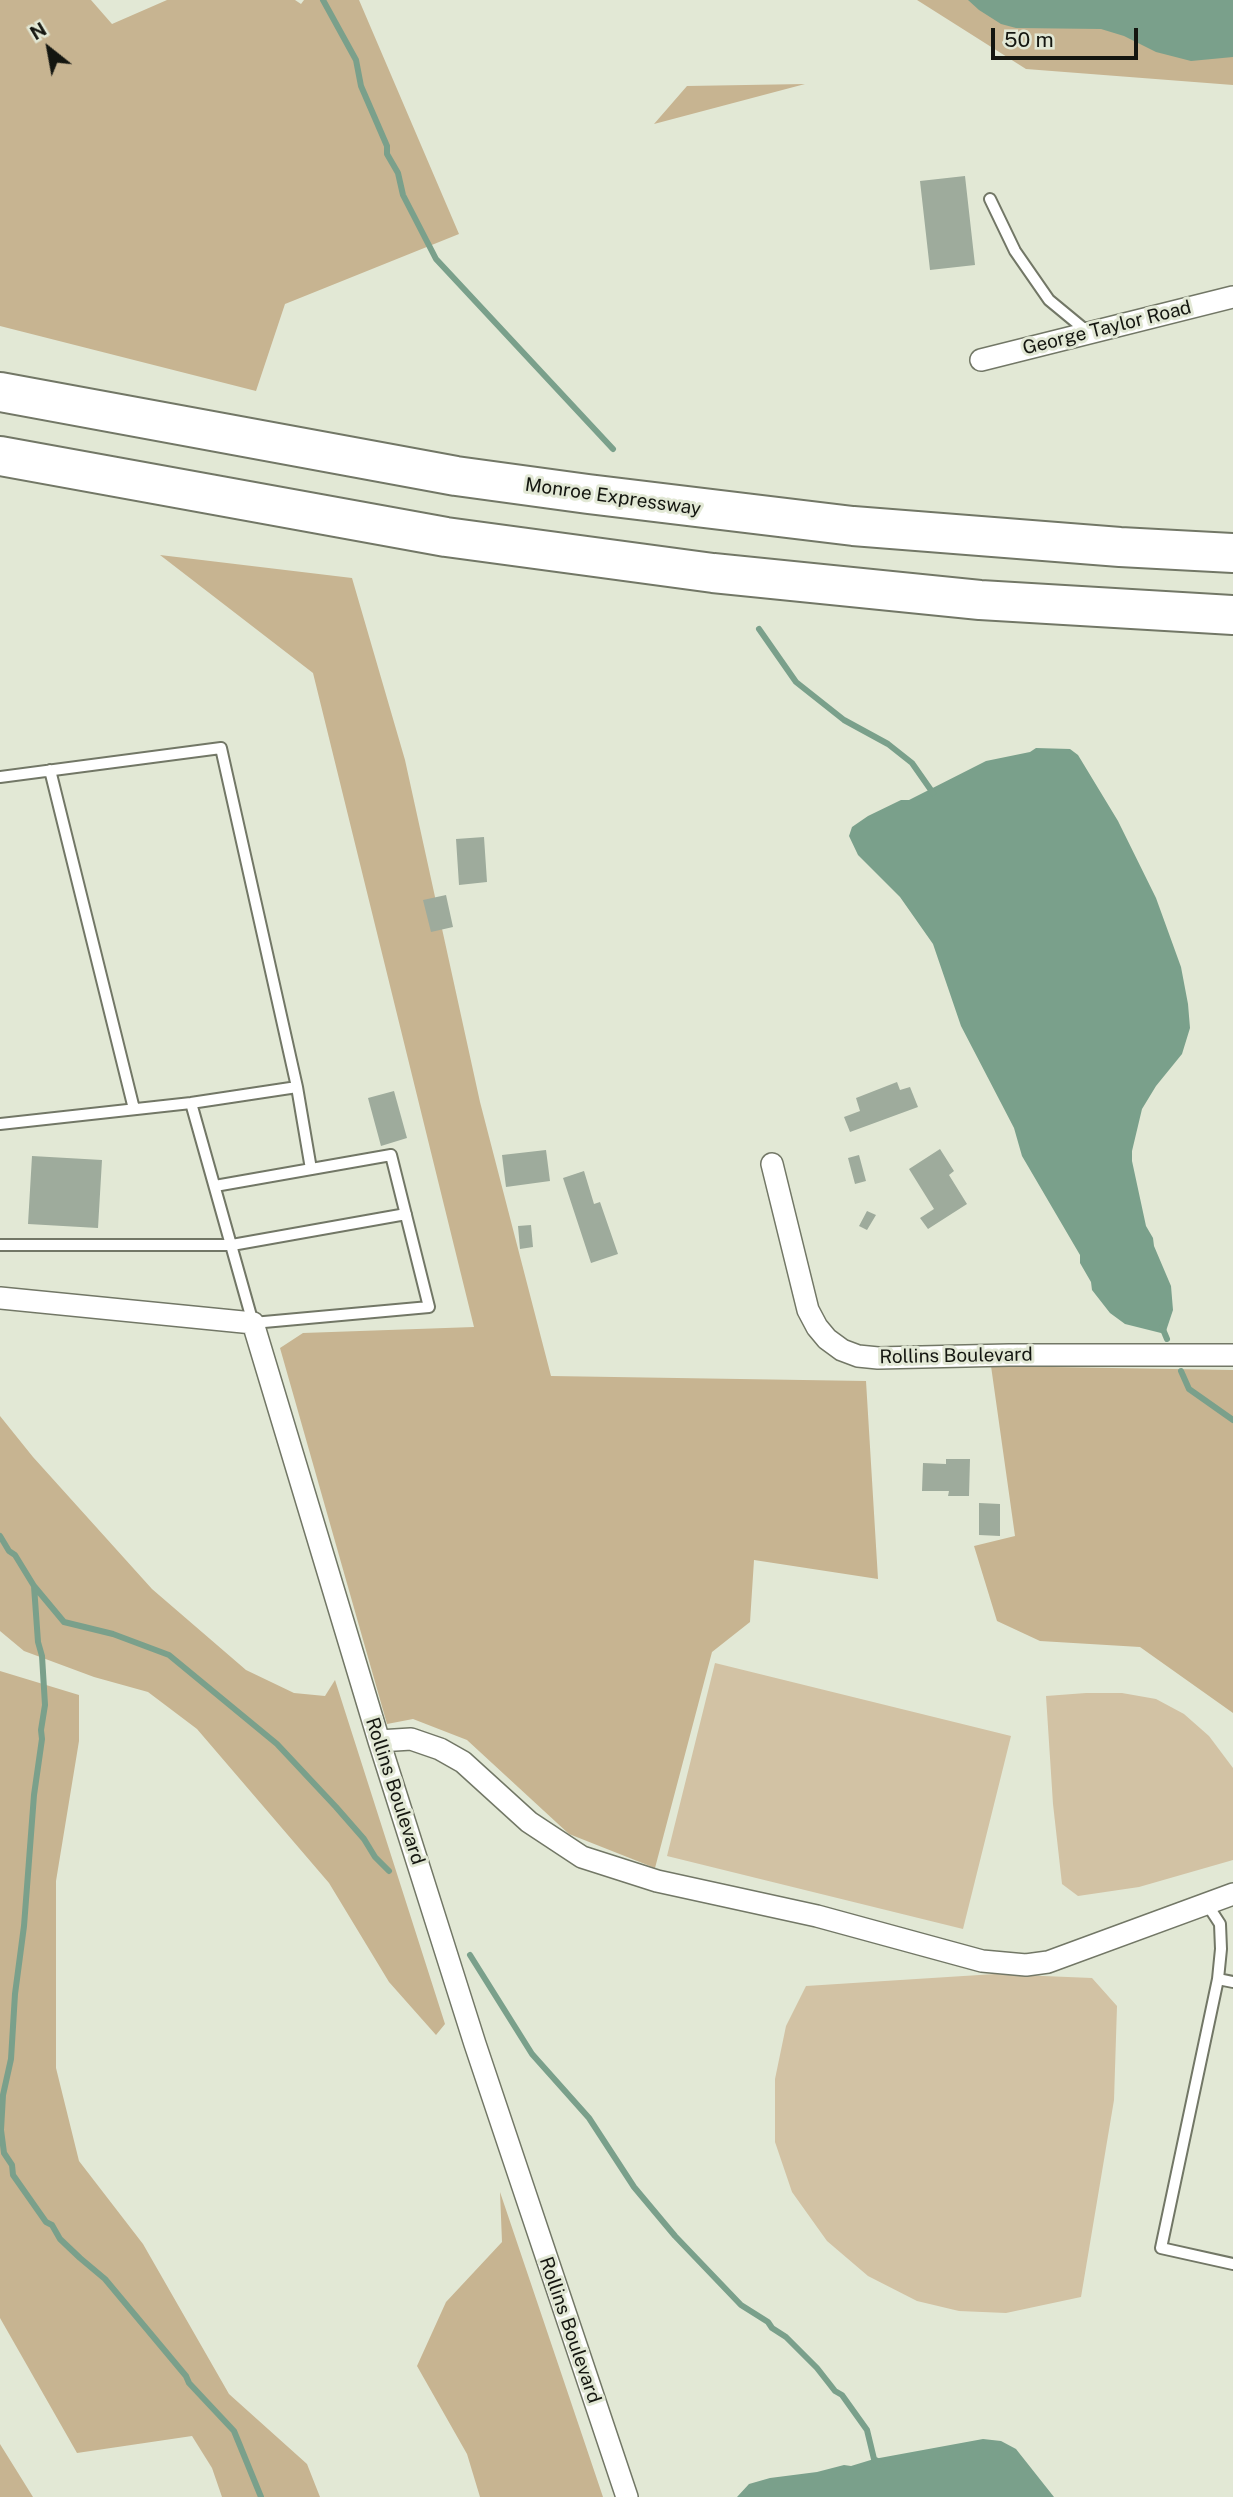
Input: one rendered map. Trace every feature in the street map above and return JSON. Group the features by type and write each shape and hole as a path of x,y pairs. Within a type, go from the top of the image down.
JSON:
{"highway":[{"name":"Monroe Expressway","path":"0,392 442,473 588,494 866,527 1233,553"},
{"path":"0,456 446,537 699,572 980,600 1233,615"}],"street":[{"name":"George Taylor Road","path":"981,360 1233,297"},
{"name":"Rollins Boulevard","path":"772,1164 808,1310 827,1339 842,1350 858,1356 878,1358 1233,1354"},
{"path":"0,1298 253,1323"},
{"name":"Rollins Boulevard","path":"253,1323 379,1741 533,2220 627,2497"},
{"path":"379,1741 411,1739 440,1749 463,1762 529,1822 582,1857 657,1881 817,1916 982,1961 1026,1965 1048,1962 1233,1894"}],"lane":[{"path":"990,199 1015,251 1049,300 1089,333"},
{"path":"0,776 221,748 297,1087 311,1169"},
{"path":"50,770 134,1109"},
{"path":"0,1124 191,1103 297,1087"},
{"path":"191,1103 253,1323 429,1307 391,1155 215,1186"},
{"path":"0,1245 232,1245 406,1214"},
{"path":"1206,1904 1220,1924 1218,1979 1161,2248 1233,2264"},
{"path":"1218,1979 1233,1982"}],"shaded area":[{"path":"0,0 91,0 112,24 167,0 295,0 301,4 304,0 359,0 459,234 285,304 256,391 0,326"},
{"path":"917,0 1233,0 1233,85 1026,69"},
{"path":"968,0 1233,0 1233,57 1191,61 1156,52 1124,36 1101,29 1016,28 1001,24"},
{"path":"805,84 654,124 687,86"},
{"path":"160,555 352,578 405,760 480,1102 551,1376 866,1381 878,1579 754,1560 750,1622 712,1652 655,1868 569,1834 467,1740 413,1719 387,1724 280,1348 303,1333 474,1327 313,673"},
{"path":"1036,748 1070,749 1078,755 1118,821 1156,898 1181,967 1190,1028 1182,1054 1156,1086 1142,1109 1132,1151 1146,1226 1171,1286 1173,1310 1165,1334 1125,1324 1110,1313 1092,1290 1091,1282 1080,1263 1080,1255 1022,1156 1014,1128 961,1026 933,944 900,897 858,855 849,836 852,827 901,800 909,800 986,761 1030,752"},
{"path":"991,1366 1233,1370 1233,1713 1140,1647 1040,1641 997,1621 974,1546 1015,1536"},
{"path":"0,1416 33,1457 152,1589 246,1670 294,1693 325,1696 335,1680 445,2024 436,2035 389,1982 329,1883 197,1729 148,1692 94,1677 24,1651 0,1631"},
{"path":"715,1663 1011,1736 963,1929 667,1856"},
{"path":"0,1671 79,1695 79,1741 56,1881 56,2068 79,2161 143,2244 229,2394 307,2464 320,2497 222,2497 212,2468 192,2436 77,2453 0,2318"},
{"path":"1122,1693 1156,1699 1184,1714 1209,1736 1233,1768 1233,1860 1139,1887 1078,1896 1062,1884 1053,1804 1046,1696"},
{"path":"995,1974 1092,1978 1117,2006 1114,2100 1081,2297 1006,2313 959,2311 917,2301 868,2276 827,2241 792,2192 775,2142 775,2079 786,2026 806,1986"},
{"path":"500,2192 603,2497 480,2497 467,2454 417,2366 446,2302 502,2242"},
{"path":"983,2439 1001,2441 1016,2449 1054,2497 737,2497 749,2484 770,2478 851,2466 874,2459"},
{"path":"0,2444 33,2497 0,2497"}],"building":[{"path":"965,176 975,265 930,270 920,181"},
{"path":"484,837 487,882 459,885 456,839"},
{"path":"446,895 453,927 431,932 423,900"},
{"path":"897,1082 900,1090 910,1087 918,1107 850,1132 844,1117 860,1111 856,1098"},
{"path":"394,1091 407,1138 381,1146 368,1098"},
{"path":"940,1149 954,1171 949,1175 967,1204 928,1229 920,1218 934,1209 909,1169"},
{"path":"546,1150 550,1181 506,1187 502,1155"},
{"path":"859,1155 866,1181 855,1184 848,1158"},
{"path":"32,1156 102,1160 98,1228 28,1224"},
{"path":"584,1171 594,1204 600,1202 618,1254 591,1263 563,1178"},
{"path":"867,1211 876,1215 867,1230 859,1226"},
{"path":"531,1225 533,1247 520,1249 518,1226"},
{"path":"946,1459 970,1459 969,1496 948,1496 949,1491 922,1491 923,1463 946,1464"},
{"path":"979,1503 1000,1504 1000,1536 979,1535"}],"waterway":[{"path":"323,0 356,60 361,86 387,146 387,154 398,173 403,195 436,259 613,449"},
{"path":"759,629 796,682 844,720 888,744 912,763 933,793"},
{"path":"1162,1327 1167,1339"},
{"path":"1181,1371 1189,1389 1233,1420"},
{"path":"0,1536 34,1586 64,1622 113,1634 169,1655 277,1744 336,1807 389,1871"},
{"path":"34,1586 45,1705 34,1795 11,2059 3,2095 1,2130 4,2153 12,2165 13,2175 60,2239 105,2279 189,2383 234,2431 261,2497"},
{"path":"470,1955 532,2054 589,2118 634,2187 675,2236 741,2305 786,2337 817,2368 835,2391 842,2395 867,2430 874,2459 881,2463"}]}
